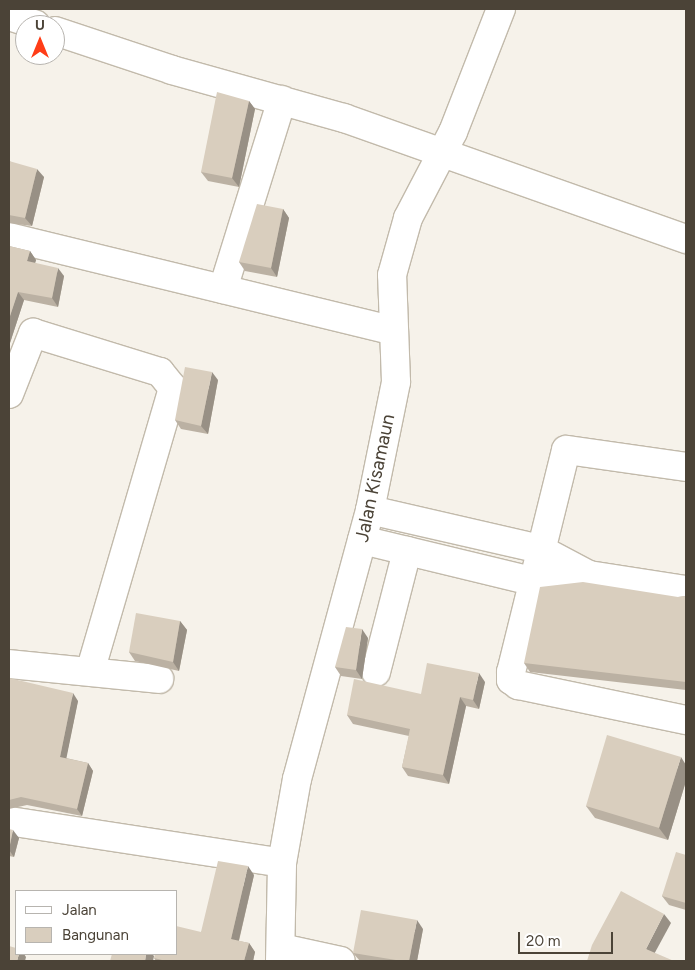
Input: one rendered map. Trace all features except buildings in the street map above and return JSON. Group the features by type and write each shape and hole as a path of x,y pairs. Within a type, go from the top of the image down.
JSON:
{"street":[{"name":"Jalan Kisamaun","path":"280,955 282,863 297,779 370,510 396,382 391,330 392,275 408,218 442,150 501,9"},
{"path":"65,34 442,150 686,238"},
{"path":"223,289 282,100"},
{"path":"9,237 391,330"},
{"path":"9,394 33,333 160,372 173,388 90,671"},
{"path":"686,466 566,450 532,581 511,680 686,720"},
{"path":"370,510 540,549 589,575"},
{"path":"362,540 532,581 589,575 686,590"},
{"path":"376,672 407,551"},
{"path":"9,664 159,679"},
{"path":"9,821 282,863"},
{"path":"280,955 341,961"}]}
